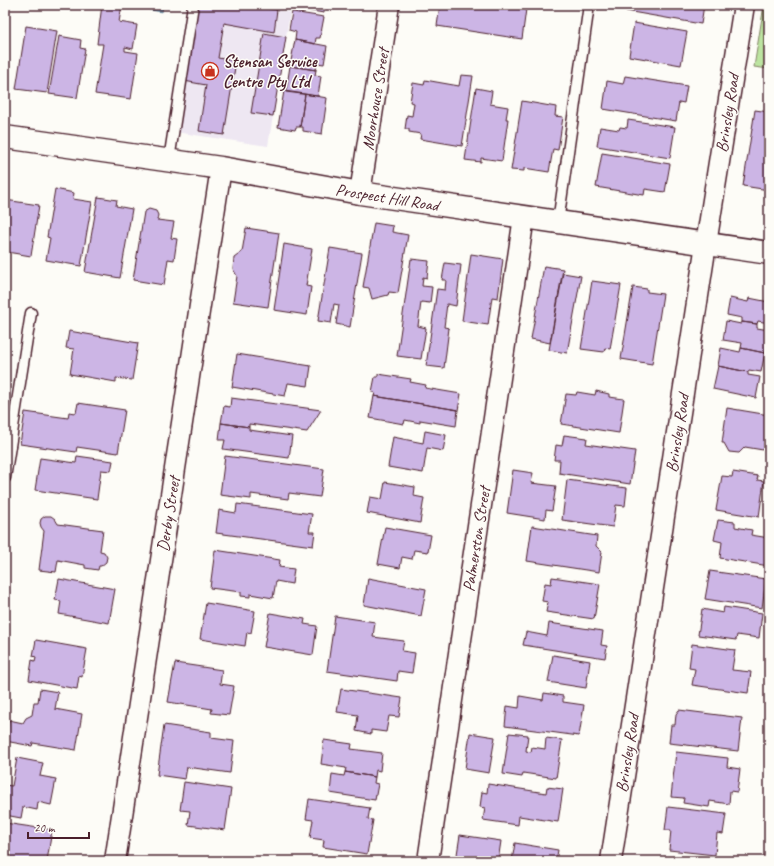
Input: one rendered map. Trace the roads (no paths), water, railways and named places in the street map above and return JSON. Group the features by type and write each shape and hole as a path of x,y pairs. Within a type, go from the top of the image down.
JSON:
{"street":[{"name":"Moorhouse Street","path":"360,193 389,5"},
{"name":"Brinsley Road","path":"611,861 744,5"},
{"name":"Prospect Hill Road","path":"5,137 221,168 360,193 769,253"},
{"name":"Derby Street","path":"115,861 221,168"},
{"name":"Palmerston Street","path":"428,861 524,217"}],"lane":[{"path":"169,160 193,5"},
{"path":"558,222 589,5"},
{"path":"5,478 31,313"}],"water":[{"path":"124,5 163,5 162,12"}],"place":[{"name":"Stensan Service Centre Pty Ltd","path":"210,71"}]}
